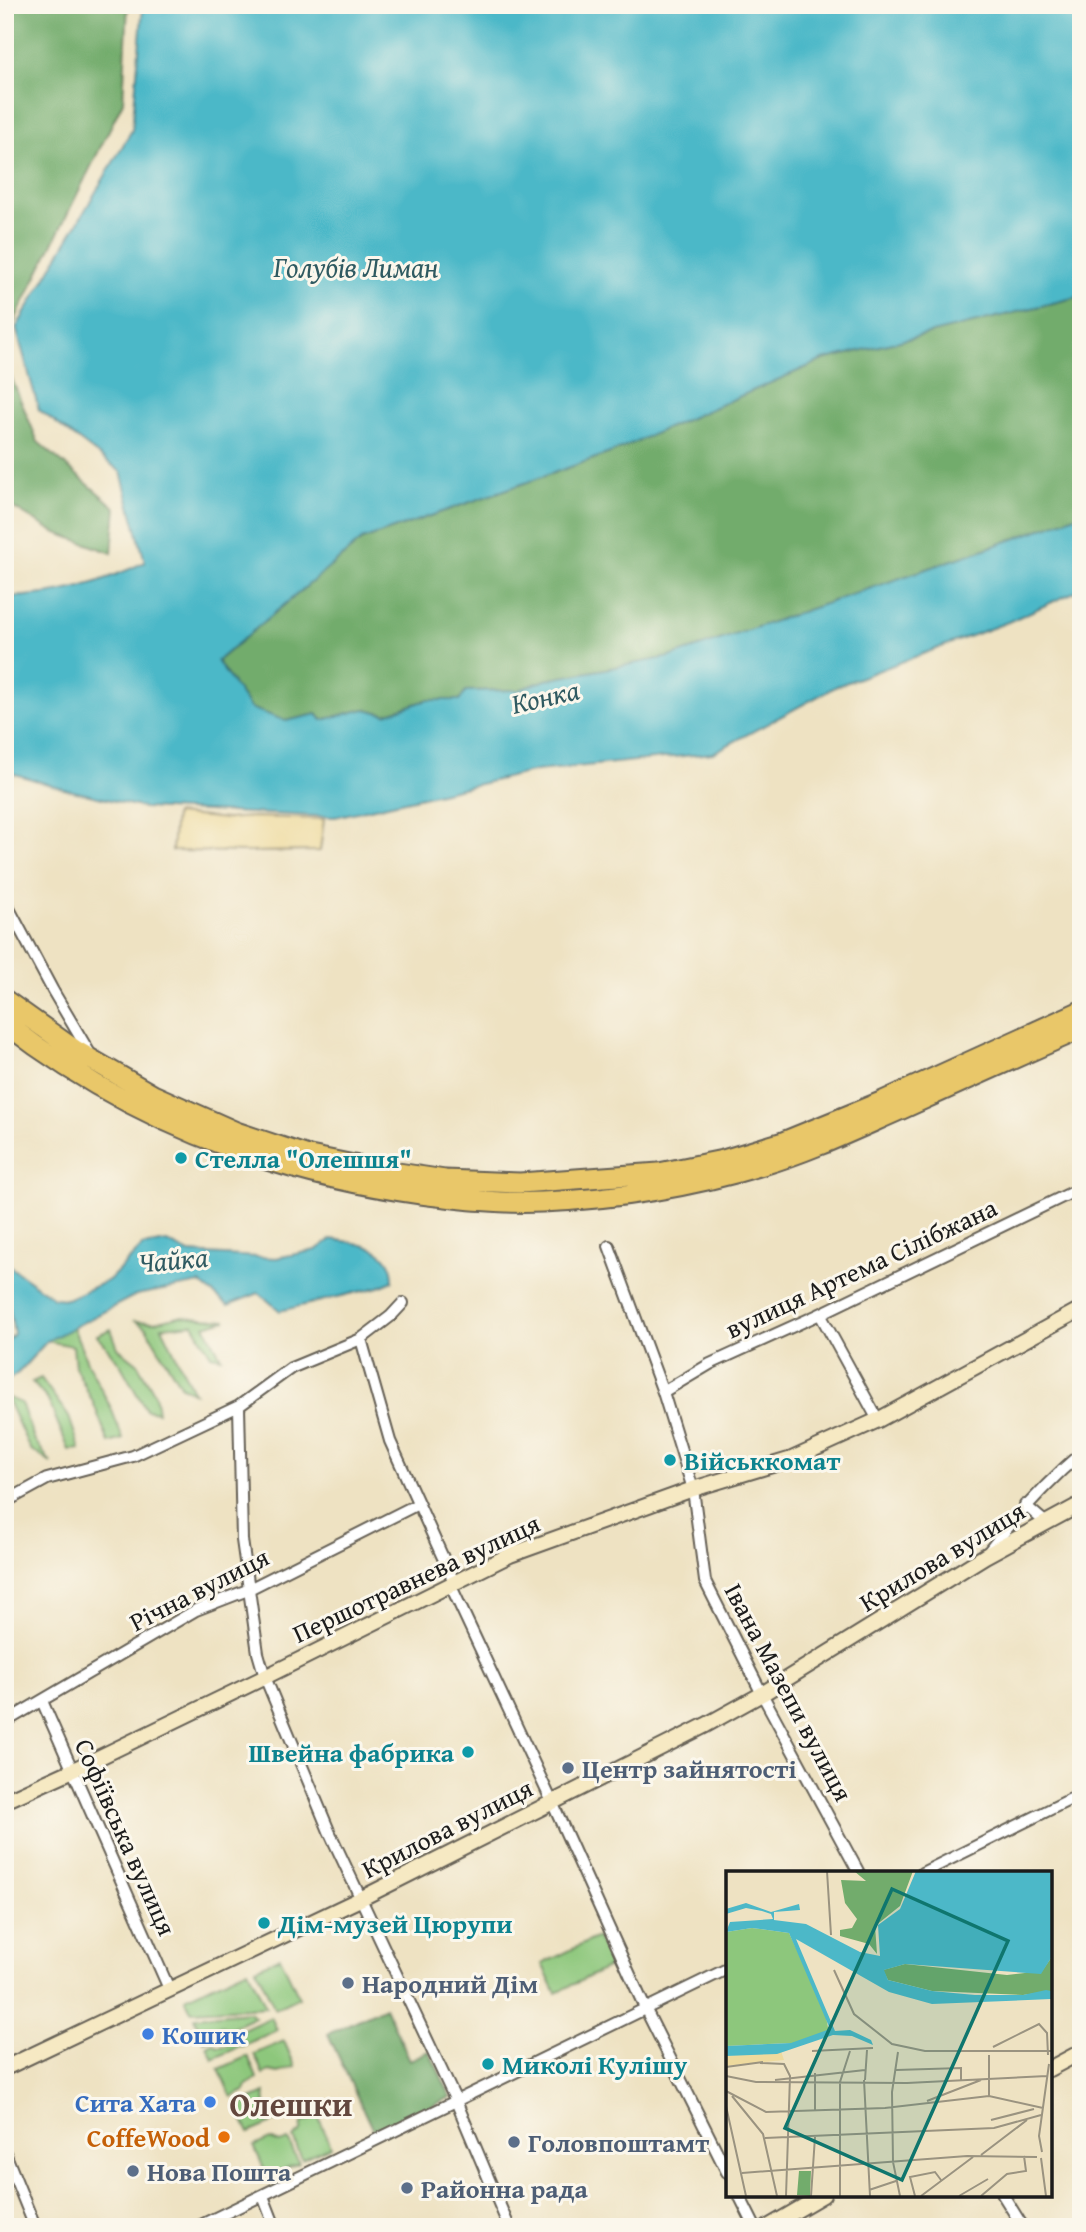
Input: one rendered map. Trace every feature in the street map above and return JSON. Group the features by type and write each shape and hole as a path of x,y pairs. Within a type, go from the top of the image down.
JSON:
{"highway":[{"path":"5,1000 95,1062 153,1095 236,1132 305,1155 378,1170 445,1180 520,1183 659,1173 723,1160 783,1142 881,1102 1081,1011"},
{"path":"5,1023 100,1088 138,1109 221,1145 293,1169 373,1187 460,1199 540,1202 648,1193 763,1165 821,1145 1081,1029"}],"street":[{"path":"5,901 95,1062"},
{"name":"вулиця Артема Сілібжана","path":"663,1392 710,1364 1081,1188"},
{"name":"Івана Мазепи вулиця","path":"609,1246 663,1392 693,1489 705,1581 762,1694 858,1871"},
{"path":"5,1502 47,1479 133,1456 239,1406 290,1368 361,1339 391,1317 403,1303"},
{"name":"Першотравнева вулиця","path":"5,1801 71,1772 510,1555 693,1489 792,1460 878,1420 1081,1309"},
{"path":"820,1314 878,1420"},
{"path":"361,1339 390,1441 452,1583 645,2008 726,2170"},
{"path":"239,1406 242,1540 258,1653 265,1677 329,1831 363,1898 456,2101 509,2227"},
{"path":"985,1556 1025,1505 1054,1475 1081,1453"},
{"name":"Річна вулиця","path":"5,1722 196,1610 248,1589 418,1504"},
{"name":"Крилова вулиця","path":"5,2068 363,1898 706,1725 762,1694 985,1556 1081,1504"},
{"path":"1025,1505 1046,1523"},
{"name":"Софіївська вулиця","path":"42,1701 71,1772 170,1991"},
{"path":"926,1871 1081,1794"},
{"path":"197,2227 726,1969"},
{"path":"1051,2068 1081,2052"},
{"path":"5,2153 35,2227"},
{"path":"262,2196 275,2227"},
{"path":"740,2197 755,2227"},
{"path":"768,2227 820,2197"},
{"path":"1004,2197 1023,2227"}],"green space":[{"path":"5,5 128,5 123,102 5,340"},
{"path":"1081,296 1081,514 670,657 546,680 519,690 466,691 460,700 427,700 386,714 365,709 322,720 317,714 286,721 250,708 217,661 362,540 610,453 823,360"},
{"path":"5,363 38,442 116,508 112,553 54,532 12,507 5,508"},
{"path":"179,1316 226,1320 205,1326 221,1357 211,1355 193,1324 162,1327 194,1393 180,1385 146,1328 136,1321 154,1322"},
{"path":"73,1327 123,1439 109,1443 93,1402 75,1367 73,1346 47,1341 18,1373 5,1382 5,1362"},
{"path":"111,1329 118,1348 137,1363 155,1394 158,1412 146,1410 120,1364 97,1335"},
{"path":"41,1378 69,1417 80,1449 69,1450 48,1400 32,1382"},
{"path":"6,1397 21,1403 34,1439 51,1463 30,1449"},
{"path":"597,1937 611,1966 556,1993 542,1964"},
{"path":"280,1957 299,1997 275,2009 256,1968"},
{"path":"248,1969 266,2007 191,2011 185,1998"},
{"path":"385,2007 410,2060 429,2051 451,2097 374,2133 328,2034"},
{"path":"249,2012 255,2017 229,2029 216,2027 210,2038 204,2041 194,2017"},
{"path":"271,2017 277,2030 213,2059 207,2046 213,2043 218,2047 227,2046 232,2035"},
{"path":"284,2041 295,2066 278,2073 269,2071 263,2074 254,2054"},
{"path":"248,2056 257,2078 247,2085 245,2091 231,2097 219,2069"},
{"path":"265,2093 266,2109 277,2121 249,2133 236,2106"},
{"path":"318,2116 331,2146 302,2159 293,2138 301,2131 302,2123"},
{"path":"270,2139 280,2143 288,2140 299,2163 267,2176 254,2146"}],"sand":[{"path":"175,814 227,819 324,819 320,851 172,851"}],"water":[{"name":"Голубів Лиман","path":"143,5 1081,5 1081,296 823,360 610,453 362,540 217,661 250,708 286,721 317,714 322,720 365,709 386,714 427,700 460,700 466,691 519,690 546,680 670,657 1081,514 1081,589 1008,622 837,686 713,753 536,771 335,817 144,808 64,789 5,771 5,597 77,588 145,562 121,472 39,410 16,328 132,130"},
{"name":"Чайка","path":"331,1239 363,1245 381,1253 392,1269 393,1281 379,1287 280,1311 259,1293 228,1305 200,1283 136,1295 47,1341 18,1373 5,1382 5,1343 14,1334 9,1305 5,1300 5,1258 13,1269 54,1298 67,1299 109,1280 143,1246 167,1242 189,1253 276,1258 316,1250"}],"place":[{"name":"Стелла \"Олешшя\"","path":"181,1158"},
{"name":"Військкомат","path":"670,1460"},
{"name":"Швейна фабрика","path":"468,1752"},
{"name":"Центр зайнятості","path":"568,1768"},
{"name":"Дім-музей Цюрупи","path":"264,1923"},
{"name":"Народний Дім","path":"348,1983"},
{"name":"Кошик","path":"148,2034"},
{"name":"Миколі Кулішу","path":"488,2064"},
{"name":"Сита Хата","path":"210,2102"},
{"name":"CoffeWood","path":"224,2137"},
{"name":"Головпоштамт","path":"514,2142"},
{"name":"Нова Пошта","path":"133,2171"},
{"name":"Районна рада","path":"407,2188"}],"district":[{"name":"Олешки","path":"291,2104"}],"water label":[{"name":"Конка","path":"545,696"}]}
